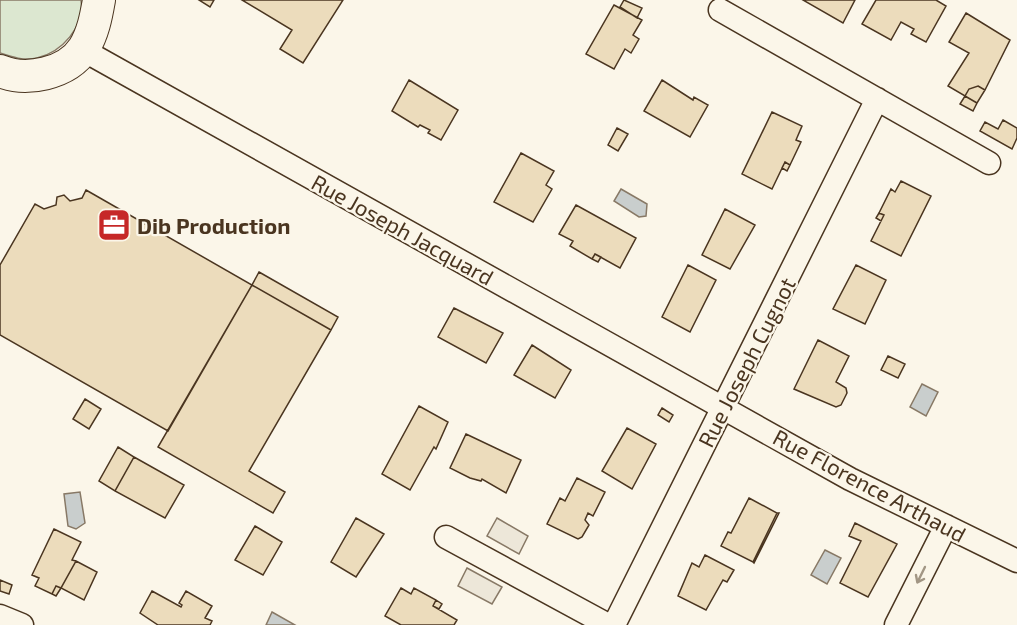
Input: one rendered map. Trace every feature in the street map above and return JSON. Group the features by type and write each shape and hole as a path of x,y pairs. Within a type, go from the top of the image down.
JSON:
{"street":[{"path":"0,71 13,76 46,74 83,50 94,26 99,0"},
{"path":"720,10 989,164"},
{"name":"Rue Joseph Jacquard","path":"83,50 724,408"},
{"name":"Rue Joseph Cugnot","path":"614,625 877,99"},
{"name":"Rue Florence Arthaud","path":"724,408 850,479 1017,561"},
{"path":"896,625 946,526"},
{"path":"446,537 608,625"},
{"path":"0,616 22,625"}],"green space":[{"path":"0,0 81,0 81,10 75,29 63,44 46,55 23,59 0,53"}],"shaded area":[{"path":"621,189 647,204 646,216 639,217 614,201"},
{"path":"922,384 938,392 926,416 910,407"},
{"path":"80,492 85,523 76,529 68,526 64,494"},
{"path":"497,518 528,536 519,554 487,536"},
{"path":"825,550 841,558 827,584 811,575"},
{"path":"467,568 502,587 492,604 458,586"},
{"path":"272,612 295,625 266,625"}],"building":[{"path":"199,0 214,0 210,7"},
{"path":"242,0 343,0 303,63 280,49 292,30"},
{"path":"624,0 642,8 637,18 620,7"},
{"path":"803,0 855,0 843,23"},
{"path":"876,0 936,0 946,6 926,42 911,34 914,29 901,22 891,40 862,24"},
{"path":"614,5 642,20 633,35 639,39 631,53 625,49 614,69 586,54"},
{"path":"966,13 1010,40 985,90 978,86 969,89 965,96 948,86 969,53 949,42"},
{"path":"409,80 458,110 441,140 428,133 430,130 420,125 418,127 392,111"},
{"path":"662,80 693,100 694,97 708,105 690,137 644,111"},
{"path":"978,86 985,90 977,103 965,96 969,89"},
{"path":"965,96 977,103 973,111 960,104"},
{"path":"772,112 802,126 796,140 801,142 790,165 785,162 772,189 742,174"},
{"path":"1003,120 1017,128 1017,138 1012,149 980,131 985,122 998,129"},
{"path":"617,128 628,134 618,151 608,145"},
{"path":"521,153 554,171 546,185 552,189 533,222 494,202"},
{"path":"785,162 790,165 787,171 782,168"},
{"path":"901,181 931,196 901,256 871,241 884,215 879,213 891,189 895,192"},
{"path":"86,190 252,285 168,431 0,335 0,265 35,204 44,209 56,205 57,197 64,195 70,201 82,198"},
{"path":"576,205 636,238 620,268 595,254 592,259 570,246 573,241 559,234"},
{"path":"725,209 755,225 730,269 702,255"},
{"path":"879,213 884,215 881,221 876,218"},
{"path":"595,254 601,257 598,262 592,259"},
{"path":"688,265 716,280 690,332 662,317"},
{"path":"856,265 886,280 865,324 833,309"},
{"path":"259,272 338,317 331,330 252,285"},
{"path":"252,285 331,330 249,471 285,492 273,513 158,447"},
{"path":"454,308 503,333 486,363 438,337"},
{"path":"818,340 849,356 836,382 846,388 847,393 841,405 836,407 794,389"},
{"path":"532,345 571,370 555,398 514,375"},
{"path":"888,356 905,364 898,378 881,370"},
{"path":"85,399 101,409 89,429 73,419"},
{"path":"419,406 448,422 436,449 434,447 410,490 382,474"},
{"path":"662,408 673,415 669,422 658,415"},
{"path":"627,428 656,444 632,489 602,471"},
{"path":"466,434 521,460 506,493 482,479 481,481 470,478 450,468"},
{"path":"118,447 134,457 115,491 99,481"},
{"path":"134,457 184,485 165,518 115,491"},
{"path":"577,478 605,492 593,516 588,513 585,520 589,525 582,537 578,539 547,524 560,498 565,501"},
{"path":"749,498 777,513 753,562 721,546 728,532 731,533"},
{"path":"779,513 754,563 753,562"},
{"path":"356,518 384,534 356,577 331,562"},
{"path":"855,523 897,544 868,597 840,583 861,541 849,536"},
{"path":"255,526 282,542 263,575 235,560"},
{"path":"54,529 81,542 72,560 76,561 61,588 56,586 52,594 35,586 39,578 32,575"},
{"path":"705,555 734,570 727,582 723,580 706,610 678,596 692,563 699,567"},
{"path":"76,561 97,572 84,600 61,588"},
{"path":"0,580 12,585 9,594 0,591"},
{"path":"56,586 61,588 56,596 52,594"},
{"path":"401,588 411,594 414,588 436,600 433,606 457,620 454,625 401,625 385,616"},
{"path":"152,591 181,607 179,603 186,591 212,606 205,618 212,621 210,625 158,625 140,613"},
{"path":"436,600 442,604 439,609 433,606"}],"place":[{"name":"Dib Production","path":"114,225"}]}
